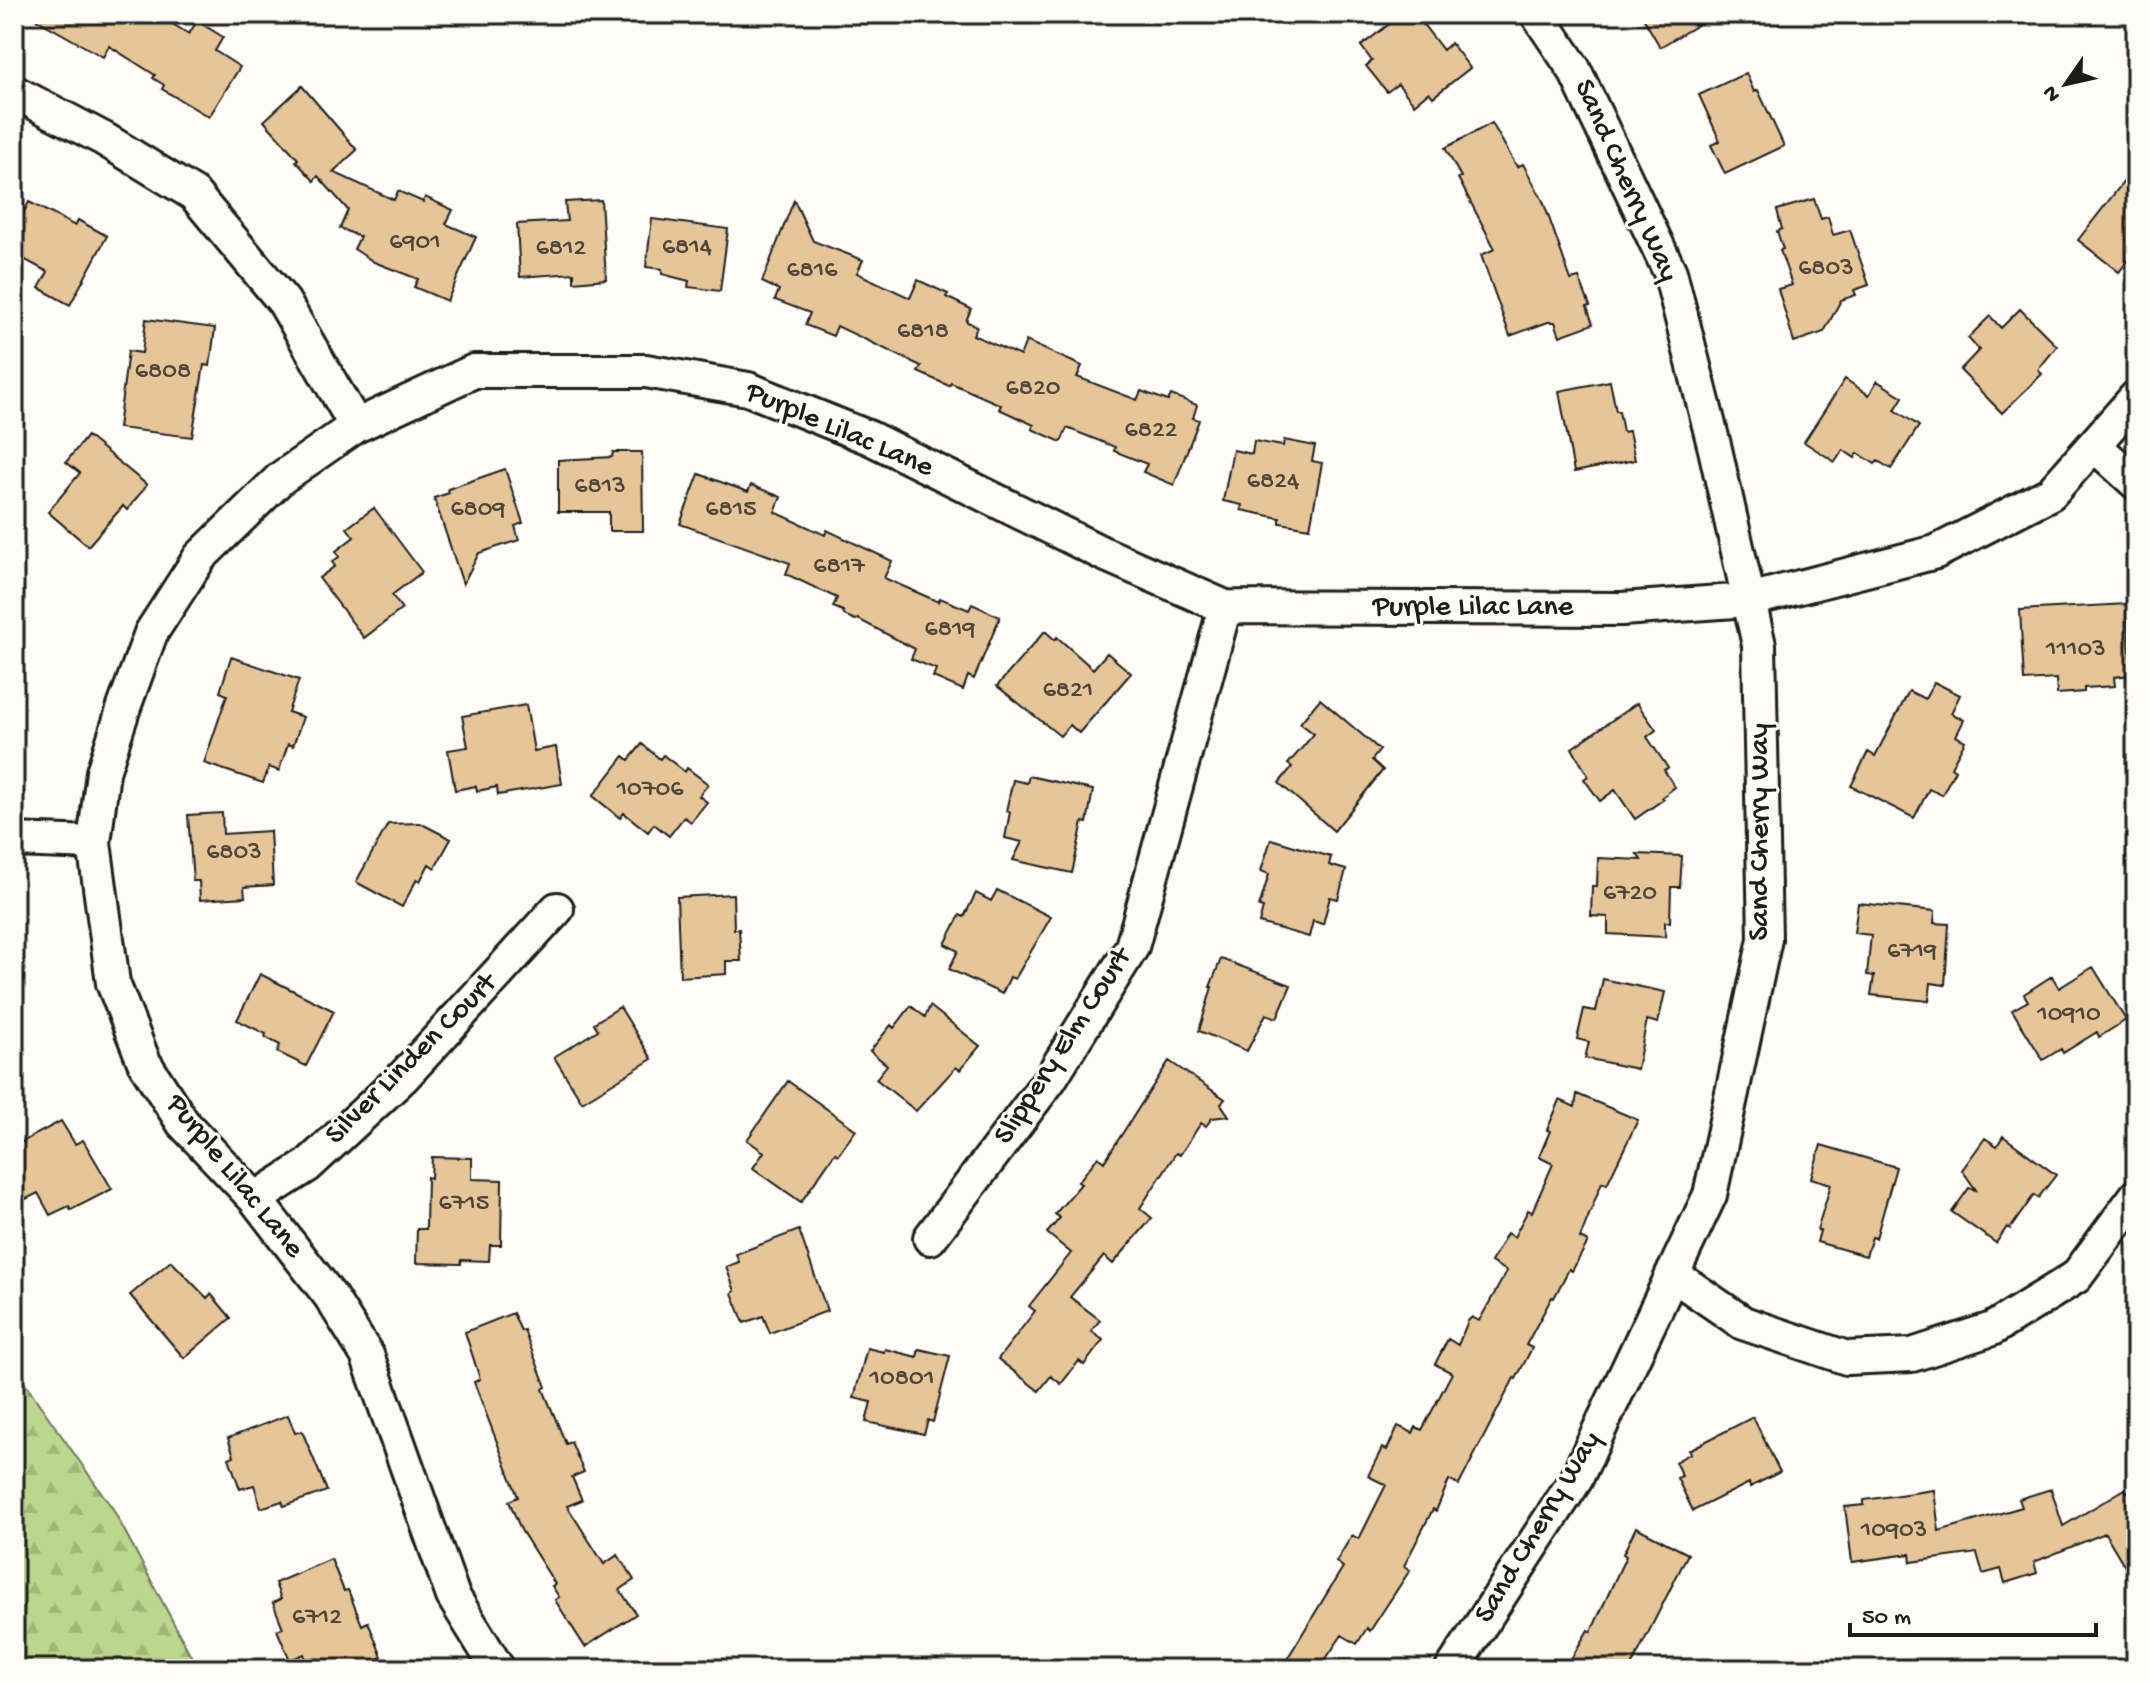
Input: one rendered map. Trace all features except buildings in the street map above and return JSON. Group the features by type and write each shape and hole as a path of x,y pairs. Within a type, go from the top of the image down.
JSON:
{"street":[{"name":"Sand Cherry Way","path":"1452,1669 1576,1479 1710,1195 1765,939 1759,645 1670,272 1574,69 1537,14"},
{"path":"14,92 104,139 194,194 284,302 356,426"},
{"name":"Purple Lilac Lane","path":"498,1669 453,1596 367,1355 330,1296 255,1199 183,1123 144,1062 113,983 94,843 103,772 151,633 200,557 281,478 356,426 474,371 646,371 748,389 870,438 1102,553 1225,607 1622,609 1749,600 1936,552 2051,493 2136,397"},
{"path":"2094,445 2136,483"},
{"name":"Slippery Elm Court","path":"930,1238 1050,1079 1132,947 1225,607"},
{"path":"14,840 94,843"},
{"name":"Silver Linden Court","path":"255,1199 307,1166 404,1076 557,909"},
{"path":"1672,1274 1743,1323 1847,1358 1912,1355 1992,1329 2076,1277 2136,1196"}],"green space":[{"path":"14,1368 113,1509 198,1669 14,1669"}]}
